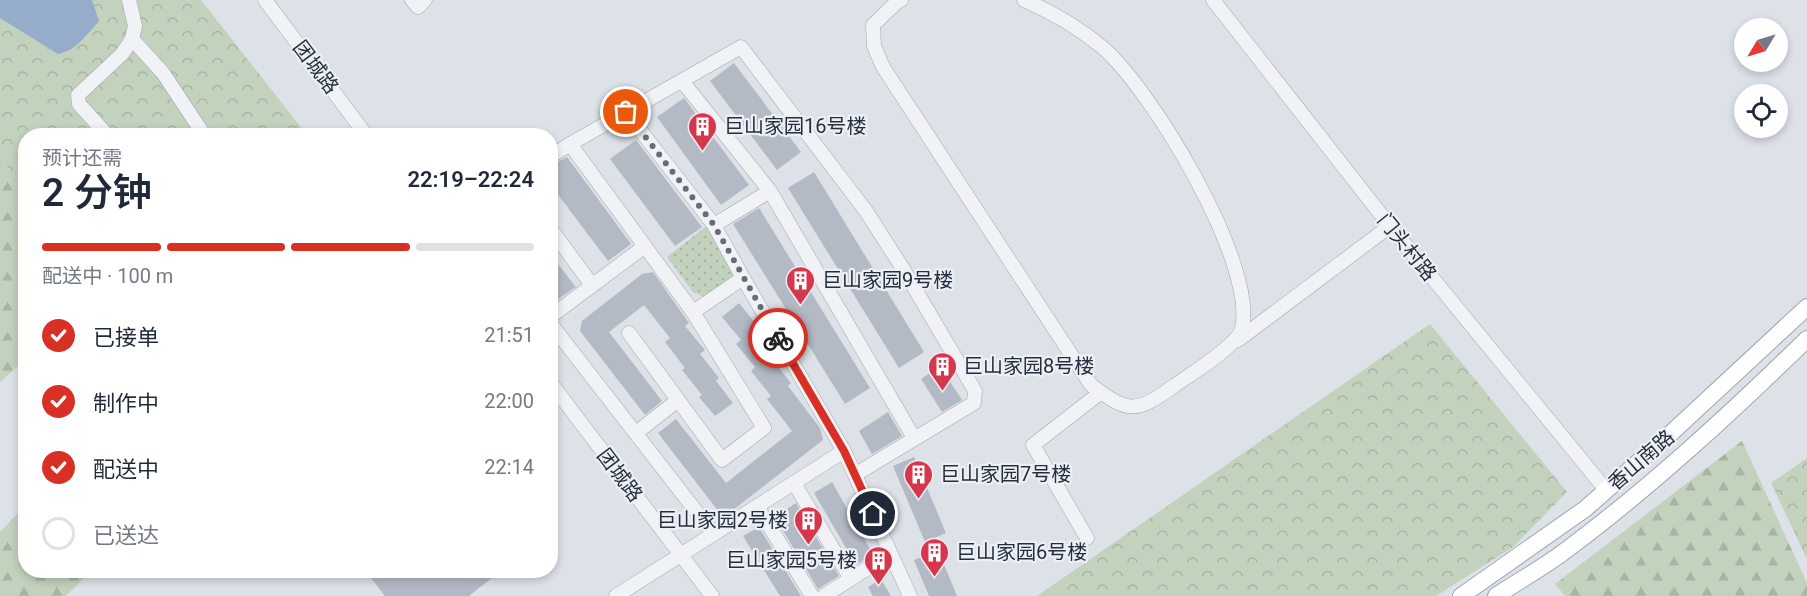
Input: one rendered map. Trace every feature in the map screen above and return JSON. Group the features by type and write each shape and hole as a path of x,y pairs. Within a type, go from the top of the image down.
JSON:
{"main road":[{"name":"香山南路","path":"1461,596 1584,509 1668,436 1807,307"},
{"name":"香山南路","path":"1496,596 1567,550 1624,505 1805,344"}],"street":[{"path":"101,128 79,104 78,95 122,54 132,39 135,26 129,0"},
{"name":"团城路","path":"265,0 361,128"},
{"path":"412,0 417,7 425,0"},
{"path":"899,0 873,25 874,46 883,67 1091,385 1109,400 1130,408 1149,404 1390,226"},
{"path":"1024,0 1062,17 1103,48 1145,95 1185,158 1213,212 1239,282 1243,313 1242,330 1229,346"},
{"name":"门头村路","path":"1213,0 1390,226 1606,490"},
{"path":"132,39 164,73 199,128"},
{"path":"558,152 741,47 866,211 975,391 974,403 855,474"},
{"path":"682,81 770,191 914,438"},
{"path":"626,112 714,225 844,451 910,596"},
{"path":"570,144 693,312 764,428 722,460 629,333"},
{"path":"714,225 770,191"},
{"path":"558,239 592,285"},
{"path":"558,311 645,246"},
{"path":"693,312 744,278"},
{"path":"558,333 713,533"},
{"name":"团城路","path":"558,393 712,596"},
{"path":"1087,538 1033,445 1100,393"},
{"path":"636,433 678,400"},
{"path":"616,596 844,451"},
{"path":"794,483 848,586"},
{"path":"757,506 812,596"},
{"path":"824,596 848,586 890,554"}],"green space":[{"path":"0,0 201,0 302,128 18,128 18,181 0,157"},
{"path":"0,157 18,181 18,366 0,382"},
{"path":"709,224 740,270 704,297 693,292 667,257"},
{"path":"1430,324 1567,492 1513,547 1436,596 1037,596"},
{"path":"1742,441 1807,583 1807,596 1565,596 1555,584"},
{"path":"1807,458 1807,559 1771,483"},
{"path":"18,513 18,578 84,578 66,596 0,596 0,532"}],"water":[{"path":"0,0 92,0 99,21 76,46 58,54 0,18"}],"building":[{"path":"734,63 801,152 777,170 710,81"},
{"name":"巨山家园16号楼","path":"684,98 749,185 721,205 657,117"},
{"path":"636,140 702,227 675,246 610,159"},
{"path":"567,157 631,244 608,261 558,195 558,162"},
{"path":"814,172 924,352 899,368 788,188"},
{"name":"巨山家园9号楼","path":"759,208 870,388 845,404 733,224"},
{"path":"558,264 576,287 558,299"},
{"path":"653,272 689,323 685,326 705,350 700,354 719,378 716,381 733,403 715,416 699,397 702,395 682,370 685,368 665,342 670,338 644,305 609,332 662,401 645,415 580,331 582,321 642,274"},
{"path":"739,303 760,329 757,332 777,357 773,360 791,383 788,386 820,428 823,440 728,514 719,512 658,433 676,419 726,483 792,431 767,399 771,396 751,371 755,367 736,344 741,340 722,317"},
{"name":"巨山家园8号楼","path":"940,366 962,400 942,412 921,379"},
{"path":"888,412 902,436 872,454 859,431"},
{"name":"巨山家园7号楼","path":"914,457 946,533 925,542 893,466"},
{"path":"832,482 873,554 856,565 814,493"},
{"name":"巨山家园2号楼","path":"796,503 839,576 818,589 775,517"},
{"path":"759,527 801,596 780,596 743,536"},
{"name":"巨山家园6号楼","path":"938,550 957,596 929,596 914,560"},
{"path":"371,578 492,578 469,596 385,596"},
{"name":"巨山家园5号楼","path":"881,579 891,596 873,596 868,587"}],"way so far":[{"path":"626,112 714,225 778,338"}],"place":[{"name":"巨山家园16号楼","path":"703,152"},
{"name":"巨山家园9号楼","path":"801,306"},
{"name":"巨山家园8号楼","path":"942,392"},
{"name":"巨山家园7号楼","path":"919,500"},
{"name":"巨山家园2号楼","path":"809,546"},
{"name":"巨山家园6号楼","path":"935,578"},
{"name":"巨山家园5号楼","path":"878,586"}],"route":[{"path":"778,338 844,451 873,514"}]}
